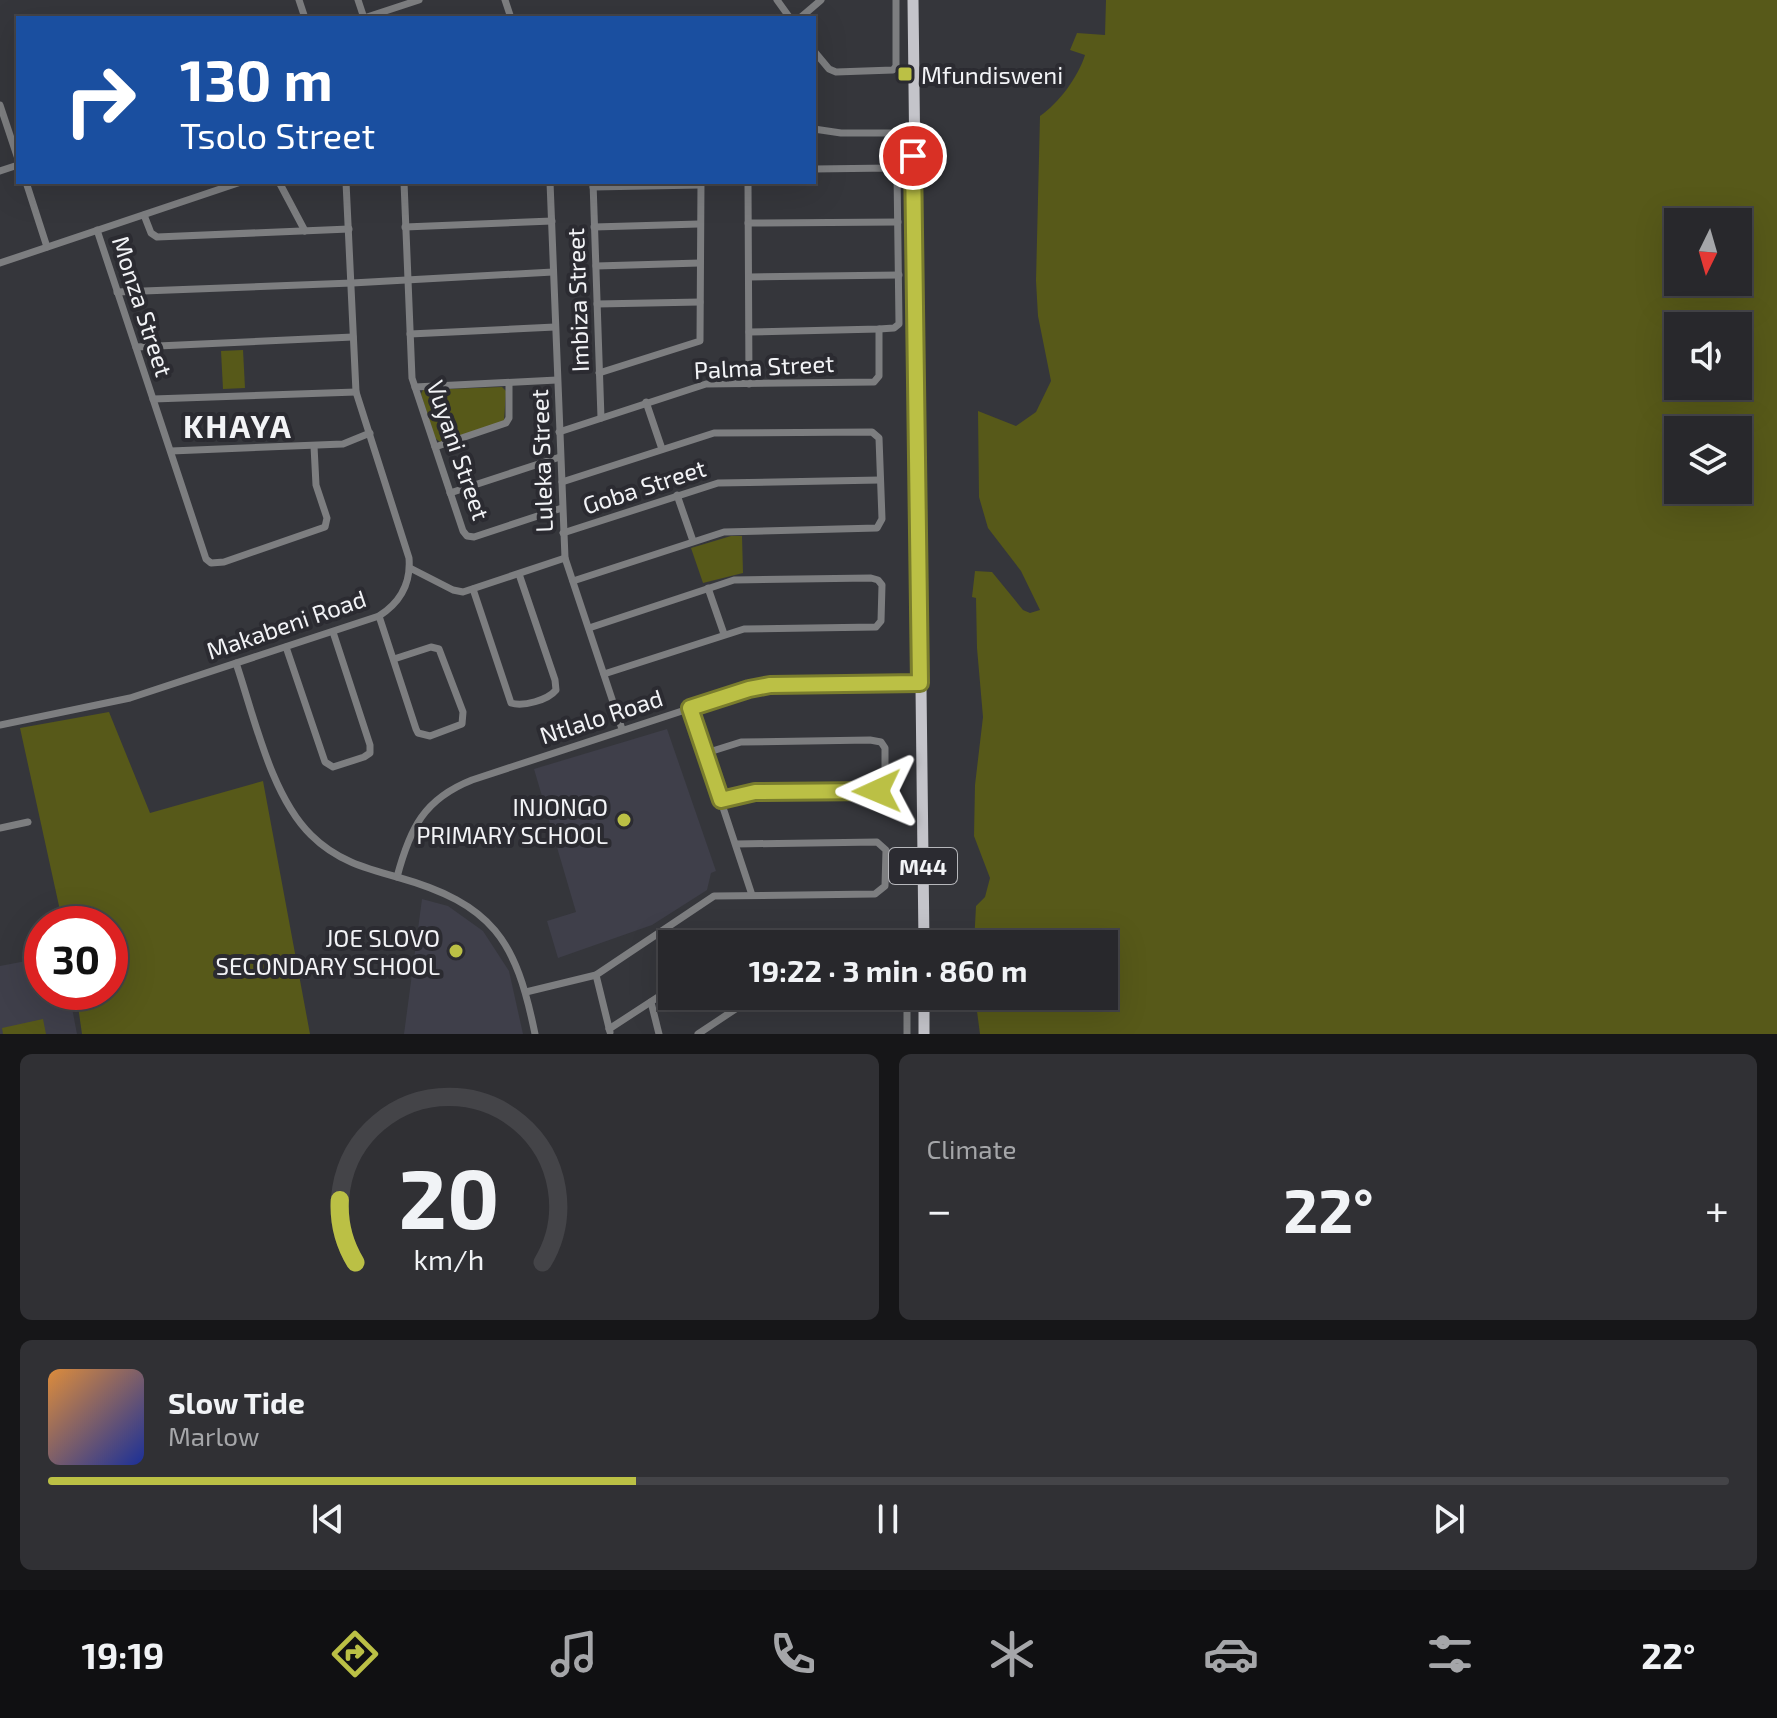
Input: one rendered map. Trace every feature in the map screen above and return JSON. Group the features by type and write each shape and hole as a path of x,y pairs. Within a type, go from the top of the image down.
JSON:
{"main road":[{"name":"M44","path":"913,0 924,930"},
{"path":"924,1010 924,1034"}],"street":[{"path":"370,16 419,0"},
{"path":"802,16 821,0"},
{"path":"816,53 829,69 836,72 893,70 896,66 896,0"},
{"path":"0,105 2,120 16,157"},
{"path":"816,129 841,133 913,133"},
{"path":"749,332 879,329 894,328 899,324 898,179 895,170 816,169"},
{"path":"27,184 47,247"},
{"path":"0,263 235,184"},
{"path":"280,184 305,231"},
{"path":"346,184 356,392 407,547 410,568 463,592 565,558"},
{"name":"Vuyani Street","path":"404,184 412,378 463,531 470,537 562,508"},
{"name":"Luleka Street","path":"550,184 565,558 622,729"},
{"path":"593,185 625,184"},
{"path":"599,373 700,341 700,184"},
{"path":"748,184 749,384"},
{"name":"Imbiza Street","path":"593,185 601,418"},
{"path":"144,215 151,233 157,237 349,229"},
{"path":"405,227 552,221"},
{"path":"748,223 898,222"},
{"path":"594,227 699,224"},
{"name":"Monza Street","path":"97,230 204,555 211,563 325,527 327,518 316,485 314,446"},
{"path":"596,266 700,263"},
{"path":"117,292 553,272"},
{"path":"749,277 899,275"},
{"path":"597,304 700,302"},
{"path":"410,334 555,327"},
{"name":"Palma Street","path":"559,432 700,385 874,382 879,376 879,329"},
{"path":"136,347 353,337"},
{"path":"415,387 557,380"},
{"path":"435,447 506,423 509,418 509,383"},
{"path":"153,399 356,392"},
{"path":"646,402 662,449"},
{"path":"562,482 714,433 872,432 879,438 882,519 877,528 730,531 573,581"},
{"path":"171,451 343,444 370,433"},
{"path":"450,493 560,457"},
{"name":"Goba Street","path":"563,533 726,482 880,480"},
{"path":"677,495 693,541"},
{"name":"Makabeni Road","path":"0,725 130,698 379,616 397,601 408,580 410,568"},
{"path":"473,589 511,703 521,705 552,695 556,690 555,680 519,574"},
{"path":"589,628 734,580 871,578 882,585 881,621 876,627 750,628 604,674"},
{"path":"708,588 724,634"},
{"path":"379,616 418,733 430,736 462,724 463,712 439,649 431,647 394,659"},
{"path":"286,647 325,762 333,767 364,757 370,753 370,745 333,632"},
{"path":"236,663 280,792 299,822 322,846 337,856 366,869 450,894 486,919 510,950 526,992 535,1034"},
{"name":"Ntlalo Road","path":"397,877 415,826 444,793 472,780 749,689 770,685 920,683"},
{"path":"690,708 752,895"},
{"path":"706,753 741,742 870,740 881,742 885,748 885,783 877,791 755,792 721,800"},
{"path":"0,828 28,822"},
{"path":"526,992 596,975 709,898 719,895 880,893 886,881 886,850 877,842 736,844"},
{"path":"596,975 610,1032 658,997"},
{"path":"651,1002 659,1034"},
{"path":"698,1034 734,1010"},
{"path":"907,1010 907,1034"}],"shaded area":[{"path":"1106,0 1777,0 1777,1034 980,1034 977,1010 1118,1010 1118,930 975,930 976,906 985,897 990,878 974,836 975,785 983,717 976,598 972,597 975,571 992,572 1023,610 1030,613 1040,610 1021,571 988,528 979,497 978,411 1016,426 1036,412 1051,381 1038,316 1036,281 1040,116 1061,97 1082,63 1085,55 1070,50 1077,33 1105,35"},
{"path":"243,350 245,388 223,389 221,351"},
{"path":"502,387 506,391 504,421 440,442 435,438 421,394 423,390"},
{"path":"731,536 742,536 743,573 703,583 691,548"},
{"path":"109,712 150,813 263,781 310,1034 82,1034 79,1010 128,1010 128,906 59,906 20,728"},
{"name":"INJONGO PRIMARY SCHOOL","path":"667,729 716,871 711,873 707,890 652,925 558,958 547,921 576,912 534,769"},
{"name":"JOE SLOVO SECONDARY SCHOOL","path":"422,899 448,906 483,931 509,971 523,1034 404,1034"},
{"path":"24,961 24,1010 72,1010 77,1034 0,1034 0,966"},
{"path":"43,1019 46,1034 3,1034 2,1028"}],"place":[{"name":"Mfundisweni","path":"905,74"},
{"name":"INJONGO PRIMARY SCHOOL","path":"624,820"},
{"name":"JOE SLOVO SECONDARY SCHOOL","path":"456,951"}],"district":[{"name":"KHAYA","path":"238,425"}],"route":[{"path":"877,791 755,792 721,800 690,708 770,685 920,683 913,156"}]}
